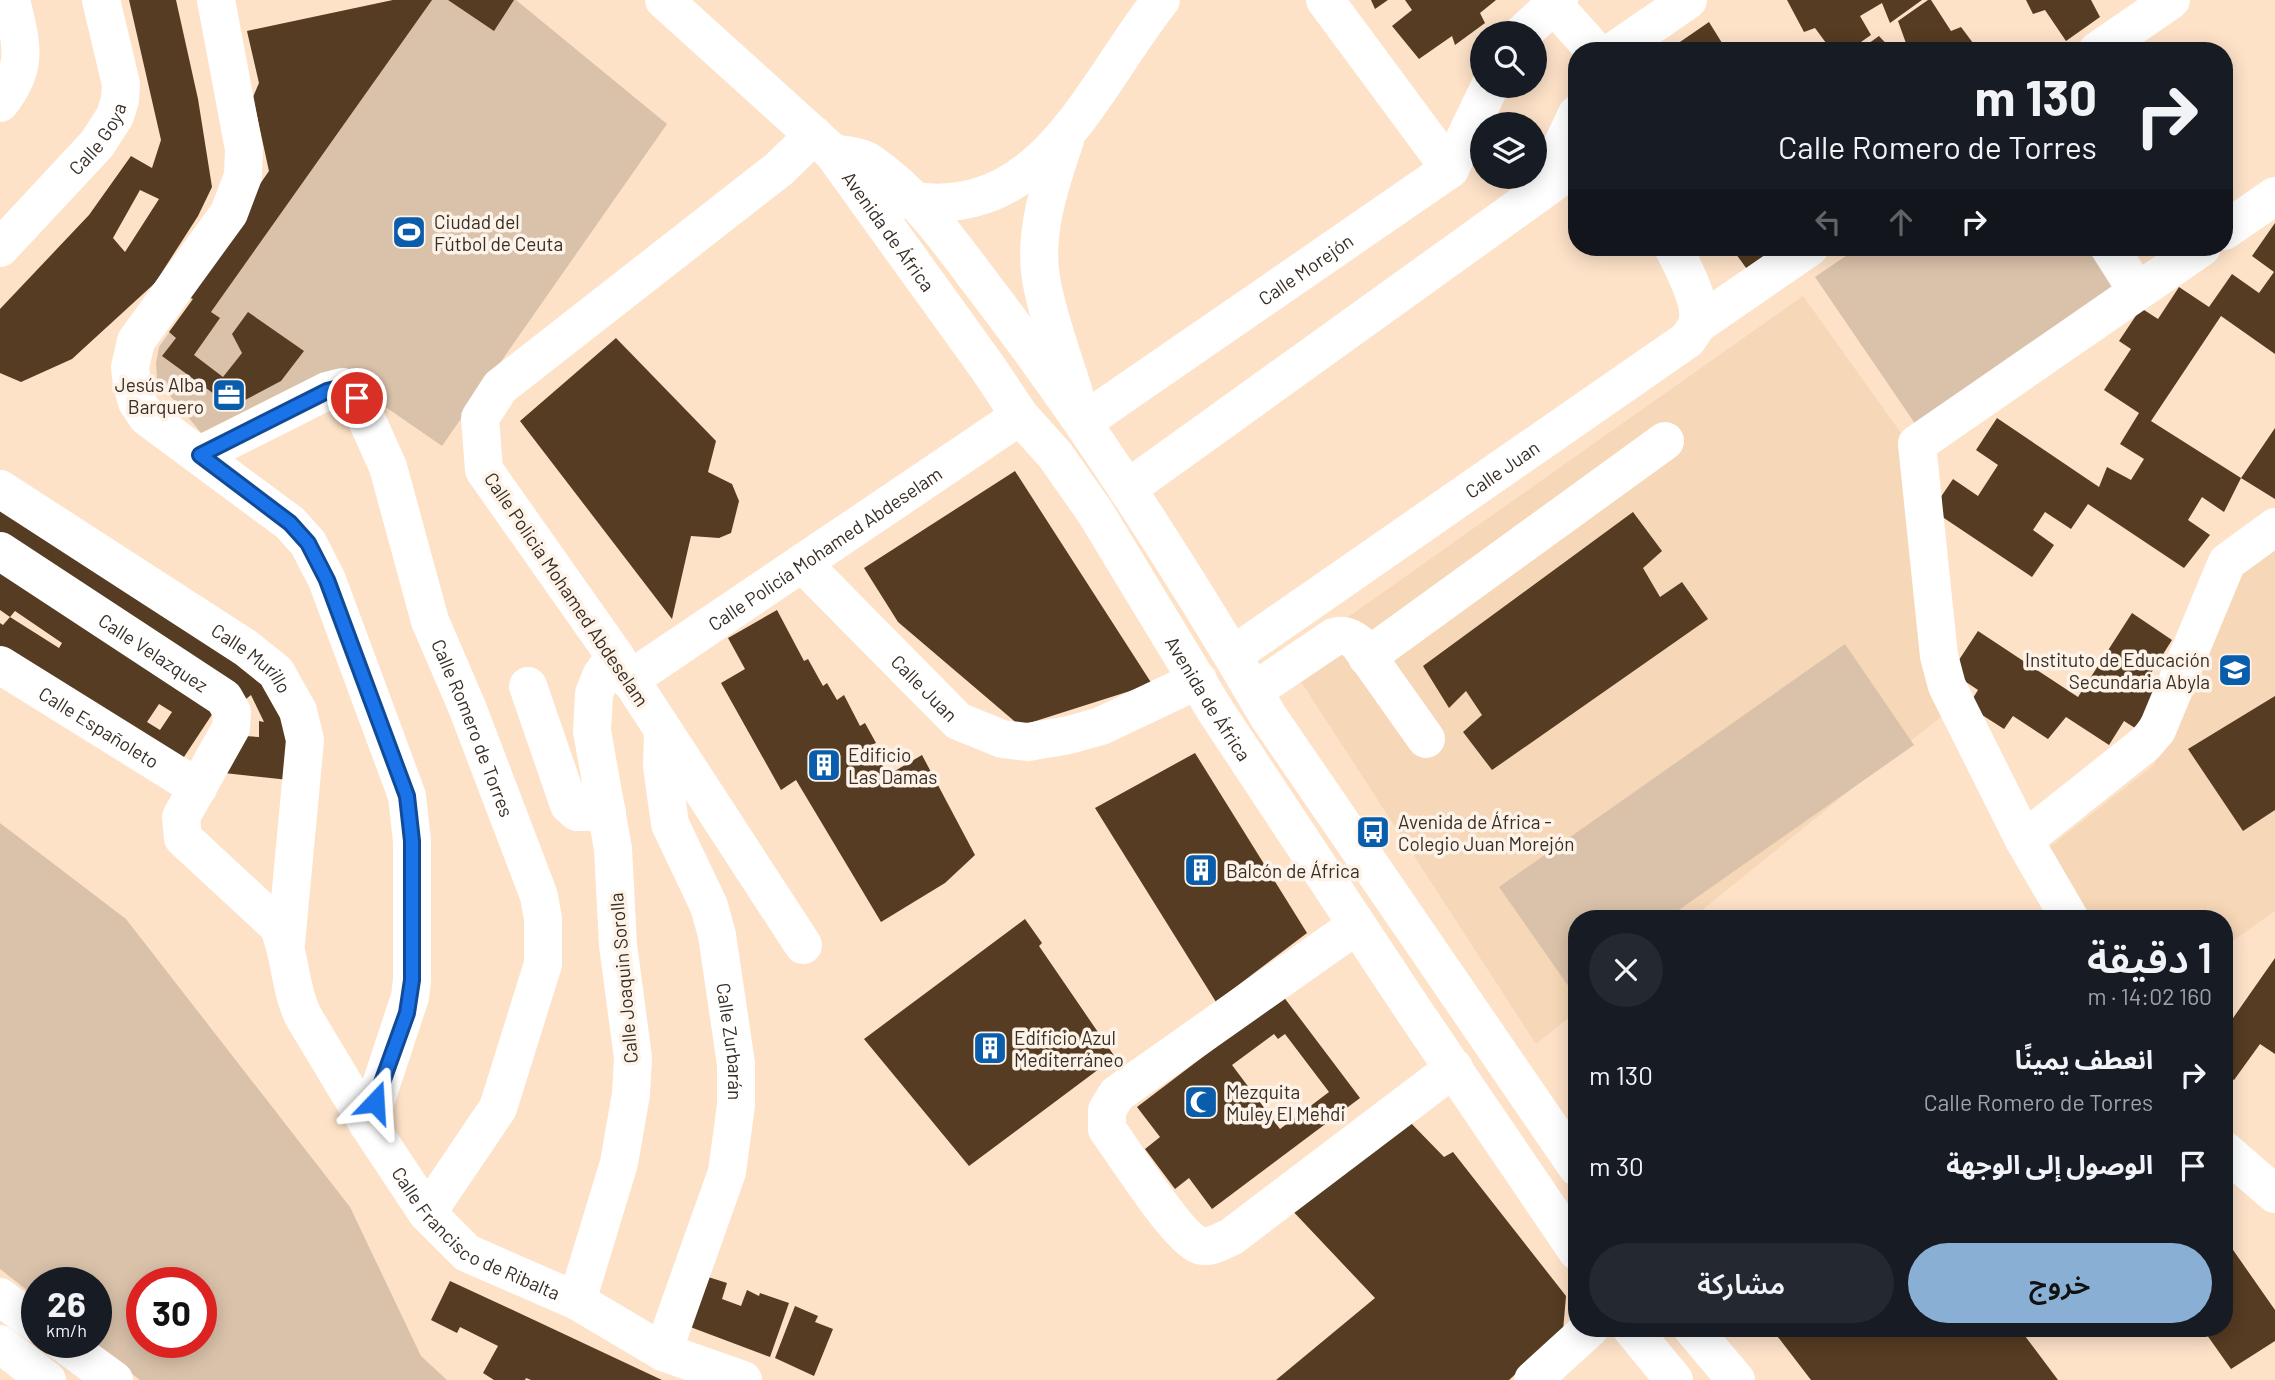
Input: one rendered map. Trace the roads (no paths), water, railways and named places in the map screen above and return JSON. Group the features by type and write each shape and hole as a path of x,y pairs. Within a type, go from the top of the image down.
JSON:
{"main road":[{"path":"0,103 17,77 22,59 22,45 11,0"},
{"name":"Calle Goya","path":"0,248 97,144 115,116 121,84 102,0"},
{"path":"216,0 244,149 243,176 229,214 136,341 130,367 132,385 137,402 147,417 290,523 308,543 327,580 407,796 412,841 411,988 407,1013 368,1124"},
{"name":"Avenida de África","path":"664,0 877,194 919,203 1083,422 1233,655 1268,716 1568,1154"},
{"path":"919,203 961,201 992,192 1022,178 1047,157 1068,131 1161,0"},
{"path":"1325,0 1450,169"},
{"path":"1627,42 1688,0"},
{"path":"2110,42 2171,0"},
{"path":"1536,21 1556,2 1588,42"},
{"name":"Calle Morejón","path":"1083,422 1450,169 1484,98"},
{"path":"1068,131 1049,188 1041,239 1041,282 1083,422"},
{"path":"1540,192 1568,133"},
{"name":"Avenida de África","path":"823,144 1020,416 1055,455 1095,512 1215,710 1568,1238"},
{"name":"Calle Policia Mohamed Abdeselam","path":"803,945 622,668 484,470 480,418 500,387 779,169 823,144"},
{"path":"1127,489 1568,172"},
{"path":"2233,225 2275,196"},
{"path":"1677,256 1697,303 1698,324"},
{"name":"Calle Juan","path":"1233,655 1672,352 1687,340 1698,324 1797,256"},
{"path":"2115,256 2137,291"},
{"path":"2065,910 2024,840 1947,686 1939,656 1917,444 2189,256"},
{"name":"Calle Romero de Torres","path":"200,455 327,391 343,387 357,398 388,467 430,621 467,707 540,896 543,964 498,1108 427,1213"},
{"name":"Calle Policía Mohamed Abdeselam","path":"622,668 802,563 1020,416"},
{"path":"1367,657 1665,441"},
{"name":"Calle Murillo","path":"0,489 246,648 276,672 298,711 305,740 286,943"},
{"path":"2024,840 2145,744 2157,730 2227,562 2275,527"},
{"name":"Calle Velazquez","path":"0,551 224,698 232,712 231,728 198,788"},
{"name":"Calle Juan","path":"802,563 958,720 1002,739 1028,742 1101,726 1198,680"},
{"path":"1254,691 1334,636 1350,637 1358,643 1426,739"},
{"name":"Calle Españoleto","path":"0,665 198,788"},
{"name":"Calle Joaquin Sorolla","path":"577,1301 619,1163 631,1094 633,1058 618,945 613,849 592,731 594,694 601,676 622,668"},
{"path":"528,686 569,804 577,812 607,812"},
{"name":"Calle Zurbarán","path":"663,733 662,766 670,824 709,906 717,935 736,1064 736,1105 727,1172 663,1352"},
{"name":"Calle Francisco de Ribalta","path":"198,788 181,817 183,838 278,926 286,943 296,1001 368,1124 427,1213 467,1253 577,1301 663,1352 743,1380"},
{"path":"1357,925 1117,1094 1107,1110 1107,1129 1181,1231 1199,1245 1211,1245 1231,1237 1454,1068"},
{"path":"2233,1158 2275,1194"},
{"path":"0,1297 21,1312"},
{"path":"1533,1380 1580,1337"},
{"path":"1638,1337 1674,1380"},
{"path":"1700,1337 1736,1380"},
{"path":"0,1345 47,1380"},
{"path":"84,1358 114,1380"}],"place":[{"name":"Ciudad del Fútbol de Ceuta","path":"409,232"},
{"name":"Jesús Alba Barquero","path":"229,395"},
{"name":"Instituto de Educación Secundaria Abyla","path":"2235,670"},
{"name":"Edificio Las Damas","path":"824,765"},
{"name":"Avenida de África - Colegio Juan Morejón","path":"1373,832"},
{"name":"Balcón de África","path":"1201,870"},
{"name":"Edificio Azul Mediterráneo","path":"990,1048"},
{"name":"Mezquita Muley El Mehdi","path":"1201,1102"}]}
